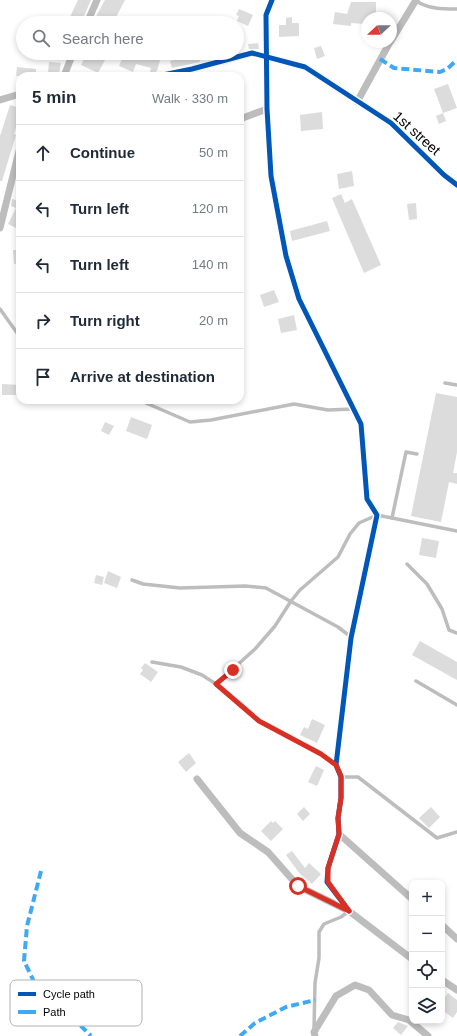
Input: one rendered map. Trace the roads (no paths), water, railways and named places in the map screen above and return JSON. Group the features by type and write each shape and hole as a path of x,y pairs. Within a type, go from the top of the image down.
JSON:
{"street":[{"path":"90,16 97,0"},
{"path":"272,0 266,15 267,109 271,176 286,256 299,299 361,424 367,498 377,515 351,638 336,765 341,776 341,798 338,818 339,834 328,868 328,882 349,911"},
{"path":"397,31 416,0"},
{"path":"357,102 387,48"},
{"name":"1st street","path":"244,55 252,53 304,67 391,123 444,175 457,185"},
{"path":"66,72 70,60"},
{"name":"1st street","path":"177,72 226,60"},
{"path":"0,100 16,95"},
{"path":"244,118 267,109"},
{"path":"0,228 16,163"},
{"path":"197,778 240,833 268,852 298,886 349,911 409,957"},
{"path":"339,834 409,896"},
{"path":"445,928 457,939"},
{"path":"445,982 457,990"},
{"path":"315,1034 336,996 355,985 369,990 392,1015 409,1020 428,1036"}],"lane":[{"path":"416,0 423,5 438,10 457,9"},
{"path":"0,309 16,331"},
{"path":"445,383 457,385"},
{"path":"148,404 190,422 211,420 294,404 328,410 354,409"},
{"path":"392,518 406,452 417,454"},
{"path":"216,684 254,650 275,626 300,590 338,557 350,534 359,523 377,515 457,531"},
{"path":"407,564 427,584 442,609 449,630 457,633"},
{"path":"132,580 143,584 180,588 245,586 266,588 338,626 351,638"},
{"path":"152,662 181,668 202,675 216,684 259,721 321,754 336,765"},
{"path":"416,681 457,705"},
{"path":"341,776 358,777 436,838 457,832"},
{"path":"315,1034 315,983 320,958 319,932 324,924 341,917 349,911"}]}
